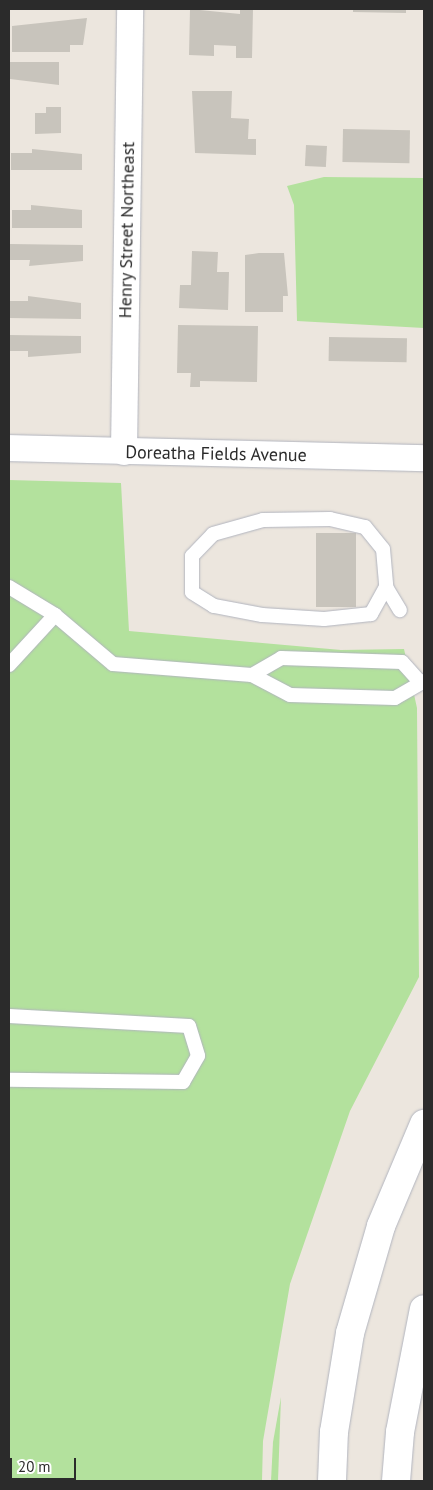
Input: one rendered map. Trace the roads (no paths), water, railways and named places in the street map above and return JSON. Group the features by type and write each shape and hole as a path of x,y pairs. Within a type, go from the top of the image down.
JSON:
{"main road":[{"path":"332,1481 334,1432 350,1333 381,1226 424,1124"},
{"path":"396,1481 400,1432 424,1309"}],"street":[{"name":"Henry Street Northeast","path":"124,452 130,9"},
{"name":"Doreatha Fields Avenue","path":"9,448 424,458"}],"lane":[{"path":"386,587 371,614 324,619 262,614 214,606 192,592 192,556 213,534 255,523 330,519 366,527 383,549 386,587 400,610"},
{"path":"9,587 56,615 114,664 252,675 290,695 395,698 422,681 402,662 281,658 252,675"},
{"path":"9,665 56,615"},
{"path":"9,1016 189,1026 198,1056 183,1082 9,1080"}]}
